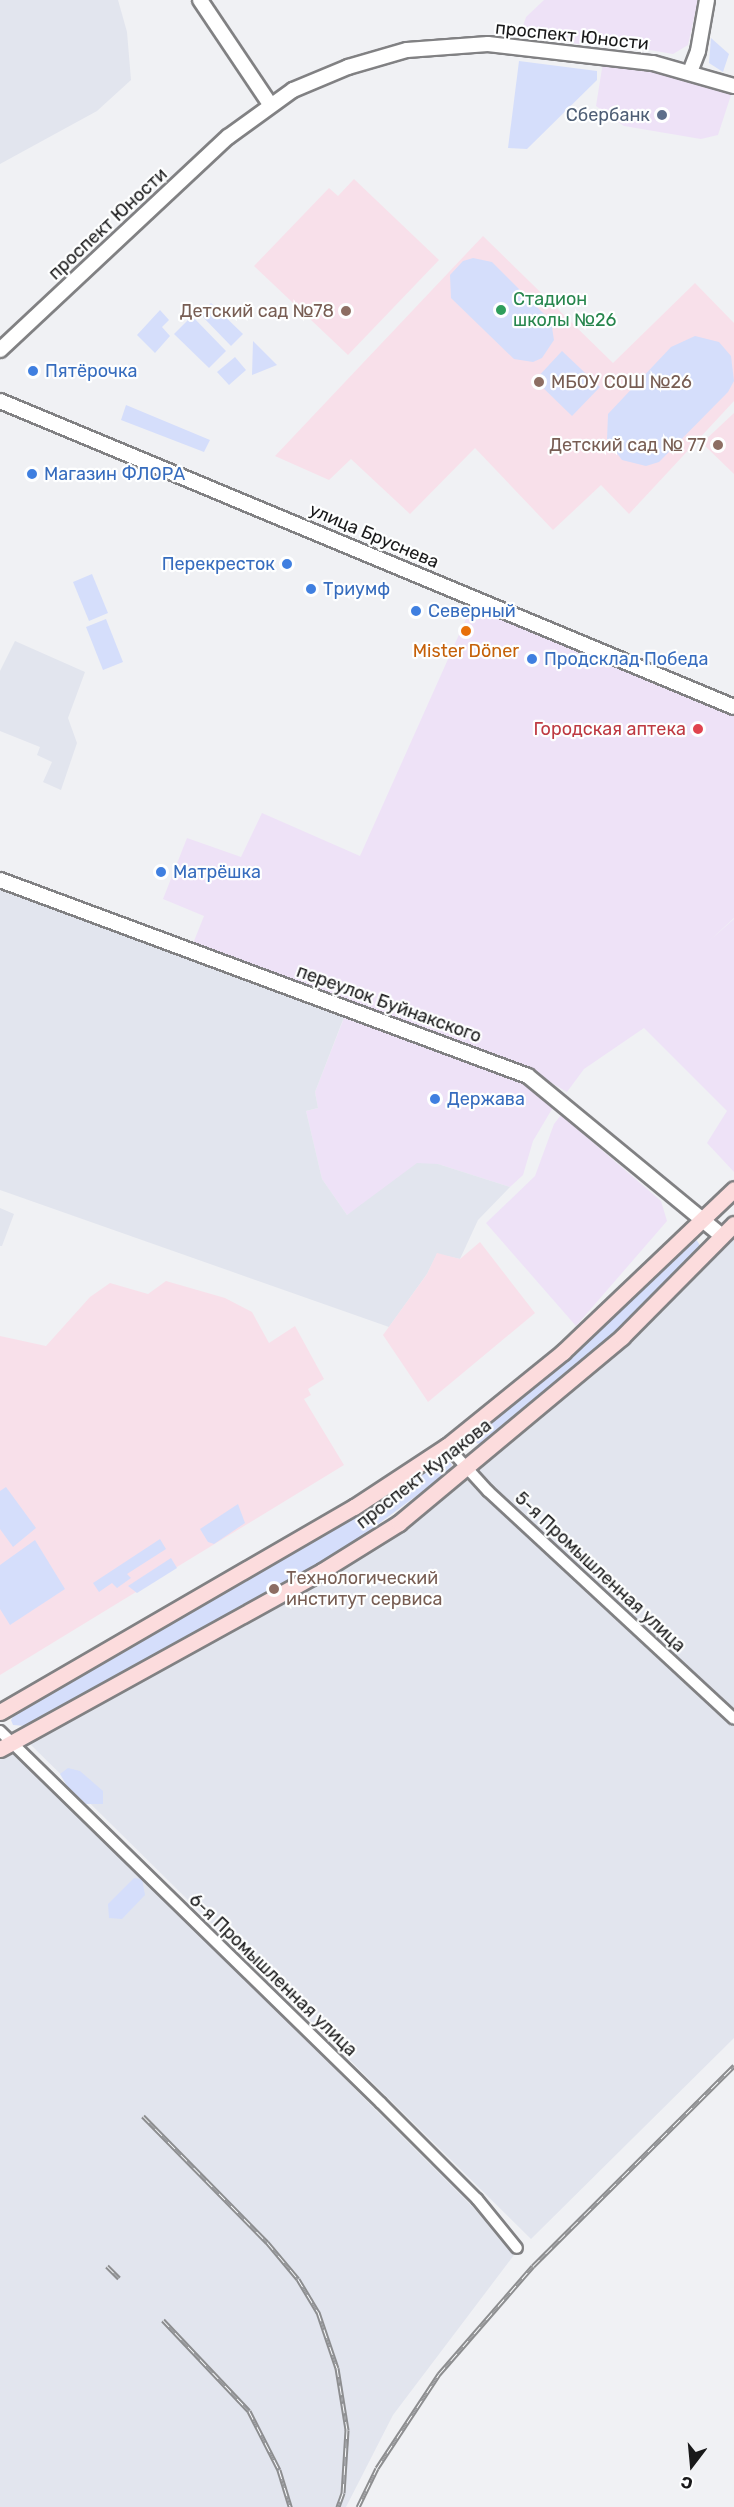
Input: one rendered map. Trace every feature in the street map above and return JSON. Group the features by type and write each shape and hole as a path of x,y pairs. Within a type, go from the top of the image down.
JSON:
{"main road":[{"name":"проспект Кулакова","path":"0,1712 359,1504 447,1446 563,1352 734,1189"},
{"name":"проспект Кулакова","path":"4,1740 322,1571 399,1523 622,1337 734,1224"}],"street":[{"path":"200,0 270,104"},
{"path":"690,72 699,51 707,0"},
{"name":"проспект Юности","path":"0,350 214,150 270,104 319,78 378,57 460,44 538,47 690,72 734,86"},
{"name":"улица Бруснева","path":"0,401 734,707"},
{"name":"переулок Буйнакского","path":"0,880 528,1076 678,1203 705,1218 723,1236"},
{"name":"5-я Промышленная улица","path":"447,1446 466,1469 734,1719"},
{"name":"6-я Промышленная улица","path":"4,1740 389,2110 477,2199 518,2248"}],"shaded area":[{"path":"0,0 118,0 127,32 131,80 97,111 0,164"},
{"path":"544,0 698,0 688,45 673,54 603,42 579,44 520,35 526,17"},
{"path":"711,38 729,54 723,72 709,63"},
{"path":"519,61 597,71 597,80 527,149 508,148"},
{"path":"603,62 653,71 732,92 718,135 701,139 624,126 596,106"},
{"name":"Детский сад №78","path":"354,179 439,260 348,355 254,266 329,188 338,196"},
{"name":"МБОУ СОШ №26","path":"483,236 613,363 695,283 734,323 734,401 629,514 601,485 553,530 475,448 410,514 351,459 329,480 275,456"},
{"name":"Стадион школы №26","path":"473,258 492,262 551,321 554,340 542,358 533,362 514,359 451,298 450,275 463,261"},
{"path":"211,303 243,334 231,346 200,314"},
{"path":"160,310 169,320 162,327 170,336 155,353 137,335"},
{"path":"192,316 226,351 209,368 174,334"},
{"path":"695,336 719,342 731,356 734,381 728,392 659,462 646,466 622,460 607,440 608,414 671,347"},
{"path":"253,341 277,365 252,375"},
{"path":"562,351 600,387 572,416 535,380"},
{"path":"235,357 246,370 229,385 217,372"},
{"path":"126,405 210,440 204,452 121,420"},
{"name":"Детский сад № 77","path":"734,413 734,474 702,443"},
{"path":"92,574 108,613 89,621 73,582"},
{"path":"474,601 734,712 734,918 708,942 734,919 734,1172 707,1143 727,1111 644,1028 584,1069 567,1092 526,1068 192,946 204,916 163,899 187,838 241,857 262,813 360,856"},
{"path":"106,619 123,662 103,670 86,627"},
{"path":"15,641 85,672 68,718 77,743 61,790 43,782 52,762 37,755 40,747 0,731 0,671"},
{"path":"0,887 346,1012 315,1092 318,1108 306,1111 322,1179 347,1215 417,1163 438,1164 510,1187 478,1220 460,1259 437,1254 427,1274 389,1327 0,1190"},
{"path":"344,1018 515,1077 555,1104 533,1141 523,1175 510,1187 438,1164 347,1215 322,1179 306,1111 318,1108 315,1092"},
{"path":"561,1115 661,1201 667,1221 576,1326 486,1223 535,1176 554,1124"},
{"path":"0,1208 14,1214 2,1246 0,1246"},
{"path":"734,1234 734,2038 531,2239 28,1742 276,1609 385,1543 470,1478 610,1357"},
{"path":"696,1239 701,1247 635,1315 482,1444 475,1443 474,1436 542,1381"},
{"path":"480,1242 535,1313 428,1402 383,1335 427,1274 437,1253 460,1259"},
{"path":"166,1281 225,1298 252,1312 269,1343 295,1326 324,1379 308,1389 311,1395 304,1399 344,1465 0,1675 0,1336 46,1346 90,1297 110,1283 148,1294"},
{"path":"446,1458 452,1465 447,1473 346,1548 25,1726 13,1725 11,1720 16,1711 329,1531"},
{"path":"6,1487 36,1528 13,1547 0,1529 0,1491"},
{"path":"238,1504 245,1523 214,1544 208,1542 200,1529"},
{"path":"160,1539 166,1549 127,1574 131,1578 117,1588 112,1583 99,1592 93,1583"},
{"path":"35,1540 65,1589 10,1625 0,1609 0,1565"},
{"path":"171,1558 177,1568 137,1593 128,1586"},
{"path":"12,1746 472,2206 514,2255 393,2415 346,2507 0,2507 0,1753"},
{"path":"68,1768 80,1771 103,1791 103,1804 86,1804 67,1786 60,1774"},
{"path":"134,1878 142,1879 145,1895 122,1919 109,1918 108,1904"}],"railway":[{"path":"358,2507 377,2468 439,2374 533,2266 734,2066"},
{"path":"143,2116 267,2242 298,2279 318,2312 337,2368 347,2430 343,2493 338,2507"},
{"path":"107,2266 119,2278"},
{"path":"163,2320 249,2411 279,2470 290,2507"}],"place":[{"name":"Сбербанк","path":"662,115"},
{"name":"Стадион школы №26","path":"501,310"},
{"name":"Детский сад №78","path":"346,311"},
{"name":"Пятёрочка","path":"33,371"},
{"name":"МБОУ СОШ №26","path":"539,382"},
{"name":"Детский сад № 77","path":"718,445"},
{"name":"Магазин ФЛОРА","path":"32,474"},
{"name":"Перекресток","path":"287,564"},
{"name":"Триумф","path":"311,589"},
{"name":"Северный","path":"416,611"},
{"name":"Mister Döner","path":"466,631"},
{"name":"Продсклад Победа","path":"532,659"},
{"name":"Городская аптека","path":"698,729"},
{"name":"Матрёшка","path":"161,872"},
{"name":"Держава","path":"435,1099"},
{"name":"Технологический институт сервиса","path":"274,1589"}]}
